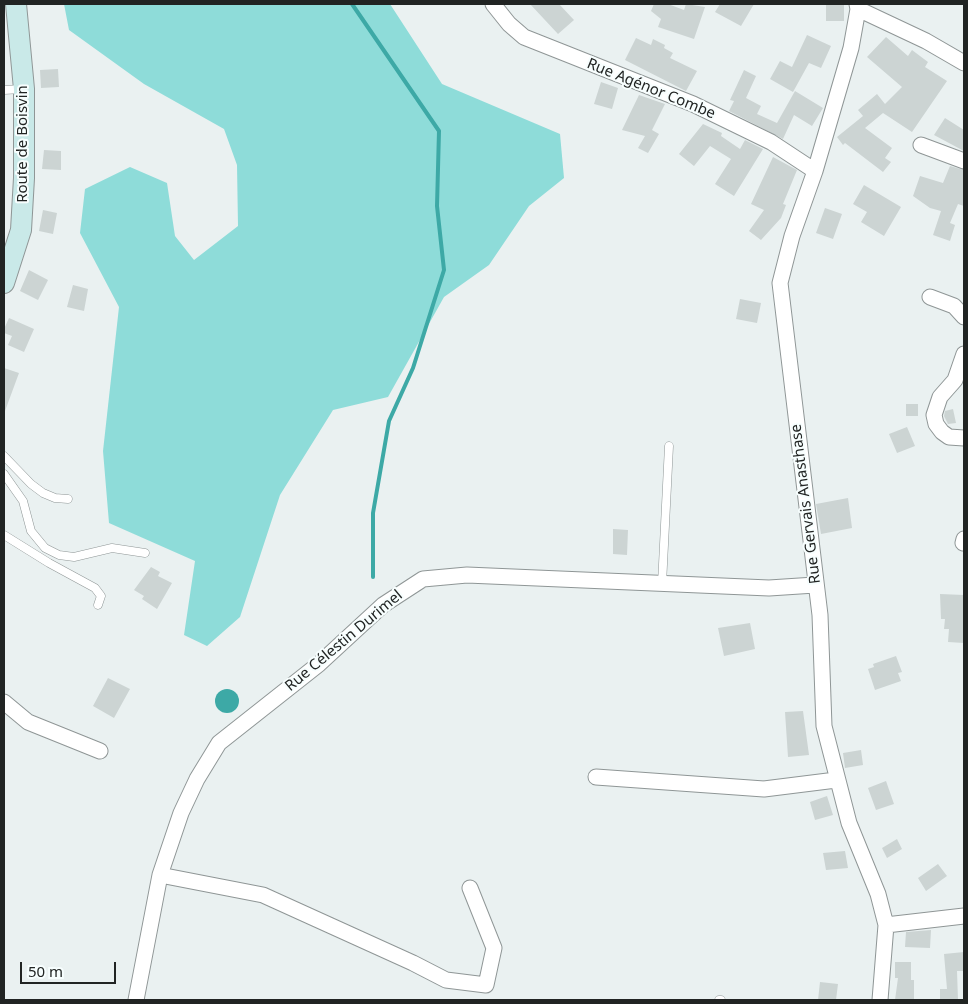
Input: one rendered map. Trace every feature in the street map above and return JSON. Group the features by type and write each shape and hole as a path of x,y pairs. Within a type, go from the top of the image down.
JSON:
{"main road":[{"name":"Route de Boisvin","path":"4,283 21,230 24,89 16,4"}],"street":[{"name":"Rue Agénor Combe","path":"494,4 509,24 524,37 693,104 771,142 815,171"},
{"name":"Rue Gervais Anasthase","path":"858,6 851,48 815,171 792,236 780,283 820,615 824,726 836,780 849,824 878,894 886,925 880,1000"},
{"path":"858,6 964,63"},
{"path":"921,145 964,161"},
{"path":"930,297 954,306 964,317"},
{"path":"964,354 955,380 940,397 934,415 936,424 942,432 949,437 964,438"},
{"name":"Rue Célestin Durimel","path":"136,1000 160,875 181,813 197,779 219,743 319,664 383,604 423,579 467,575 769,588 816,585"},
{"path":"4,702 28,722 100,751"},
{"path":"596,777 764,789 836,780"},
{"path":"160,875 263,895 413,963 446,980 486,985 494,948 470,888"},
{"path":"886,925 964,916"}],"lane":[{"path":"4,90 24,89"},
{"path":"662,584 669,446"},
{"path":"4,456 31,484 43,493 55,498 68,499"},
{"path":"4,474 22,501 30,531 45,548 58,555 74,557 112,548 145,554"},
{"path":"4,535 49,564 94,588 101,596 98,605"}],"shaded area":[{"path":"64,4 390,4 442,84 560,134 564,178 529,206 489,265 444,297 388,397 333,410 280,495 240,617 207,646 184,635 195,561 109,523 103,451 119,307 80,233 85,189 130,167 167,183 175,236 194,260 238,226 237,165 224,129 144,84 69,30"},
{"path":"227,689 236,692 239,701 236,710 227,713 218,710 215,701 218,692"}],"building":[{"path":"530,4 559,4 574,20 558,34"},
{"path":"654,4 668,4 684,10 686,4 705,7 694,39 658,27 661,19 651,11"},
{"path":"720,4 754,4 741,26 715,12"},
{"path":"826,5 844,5 844,21 826,21"},
{"path":"807,35 831,46 821,68 809,63 793,92 770,79 780,61 792,67"},
{"path":"886,37 908,56 912,50 928,62 925,67 947,81 912,132 883,113 865,128 892,148 885,158 891,162 883,172 845,143 843,145 837,137 863,116 858,110 877,94 885,104 902,87 867,57"},
{"path":"636,38 651,45 653,39 665,45 664,48 673,53 670,58 697,71 686,91 625,60"},
{"path":"58,69 59,87 41,88 40,70"},
{"path":"744,70 756,76 746,98 761,106 757,114 777,123 795,91 823,108 812,126 794,115 783,139 729,111 734,101 730,100"},
{"path":"601,82 618,88 612,109 594,104"},
{"path":"639,95 665,104 652,130 659,134 648,153 638,148 645,136 622,130"},
{"path":"945,118 964,130 964,151 934,135"},
{"path":"703,124 722,133 721,136 740,149 745,140 763,149 734,196 715,184 731,159 710,146 694,166 679,154"},
{"path":"44,150 61,151 61,170 42,169"},
{"path":"773,157 797,170 783,204 786,205 781,218 761,240 749,231 764,210 751,204"},
{"path":"950,166 964,170 964,206 958,204 950,223 955,225 950,241 933,235 941,211 930,208 913,196 920,176 943,183"},
{"path":"864,185 901,207 884,236 861,222 867,212 853,204"},
{"path":"825,208 842,214 833,239 816,233"},
{"path":"43,210 57,213 53,234 39,231"},
{"path":"29,270 48,280 38,300 20,291"},
{"path":"73,285 88,289 84,311 67,307"},
{"path":"740,299 761,303 757,323 736,319"},
{"path":"9,318 34,329 24,352 8,345 12,336 4,333 4,329"},
{"path":"4,368 19,373 5,411 4,411"},
{"path":"906,404 918,404 918,416 906,416"},
{"path":"953,409 956,423 948,424 944,416 945,411"},
{"path":"907,427 915,446 897,453 889,434"},
{"path":"848,498 852,528 821,534 816,504"},
{"path":"613,529 628,530 627,555 613,554"},
{"path":"151,567 160,572 158,576 172,583 157,609 142,599 144,596 134,590"},
{"path":"940,594 964,595 964,643 948,642 949,629 944,629 945,619 941,619"},
{"path":"750,623 755,649 724,656 718,628"},
{"path":"896,656 902,672 898,673 901,681 875,690 868,669 874,667 873,664"},
{"path":"108,678 130,689 114,718 93,706"},
{"path":"803,711 809,755 788,757 785,712"},
{"path":"861,750 863,765 845,768 843,753"},
{"path":"886,781 894,804 876,810 868,788"},
{"path":"827,796 833,815 815,820 810,802"},
{"path":"897,839 902,849 887,858 882,848"},
{"path":"845,851 848,868 826,870 823,853"},
{"path":"938,864 947,876 926,891 918,878"},
{"path":"931,930 930,948 905,947 906,932"},
{"path":"964,952 964,971 957,971 958,1000 940,1000 940,989 947,989 944,954"},
{"path":"895,962 911,962 911,980 914,980 914,1000 895,1000 898,978 895,978"},
{"path":"820,982 838,984 836,1000 818,1000"}],"waterway":[{"path":"352,4 439,131 437,206 444,270 413,368 389,421 373,513 373,577"}]}
